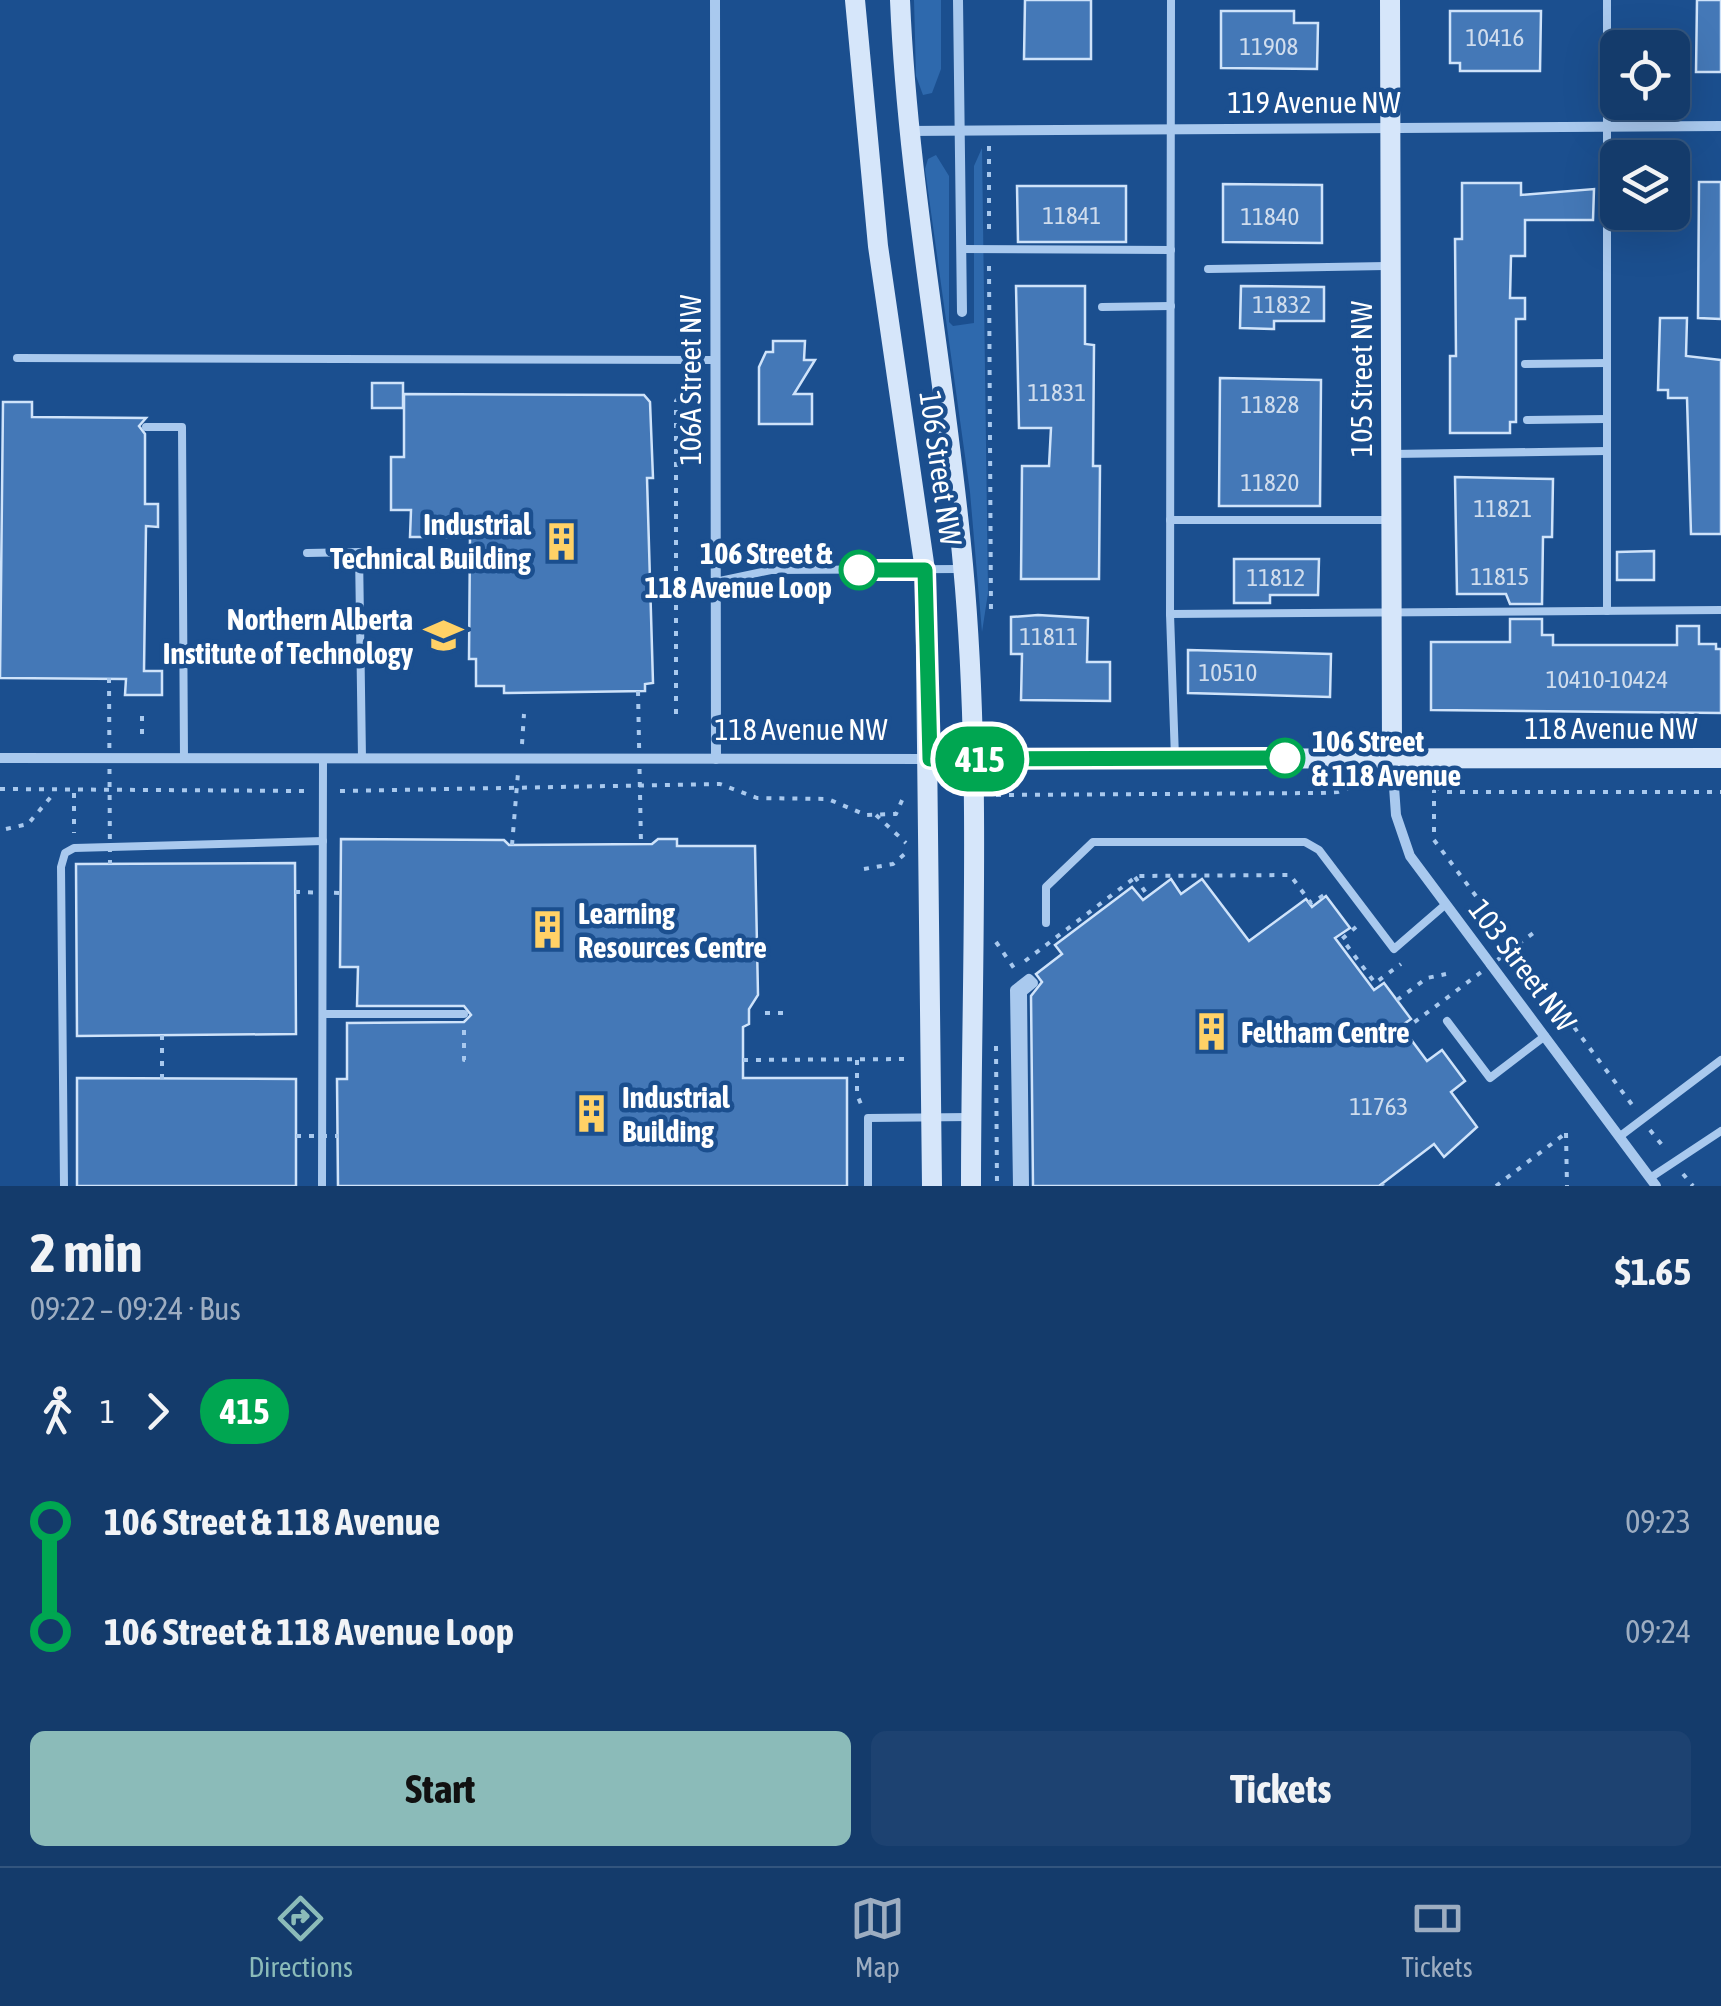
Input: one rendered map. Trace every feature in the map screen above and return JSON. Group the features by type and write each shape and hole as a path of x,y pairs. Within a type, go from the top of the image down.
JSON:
{"main road":[{"name":"106 Street NW","path":"855,0 876,228 925,570 932,1186"},
{"name":"106 Street NW","path":"900,0 907,131 964,569 971,759 971,1186"},
{"name":"105 Street NW","path":"1390,0 1393,768"},
{"name":"118 Avenue NW","path":"930,759 1175,758 1393,768 1721,758"}],"street":[{"name":"106A Street NW","path":"715,0 711,360 716,759"},
{"path":"958,0 962,312"},
{"name":"119 Avenue NW","path":"907,131 989,127 1721,126"},
{"name":"118 Avenue NW","path":"0,758 930,759"},
{"name":"103 Street NW","path":"1393,768 1401,838 1653,1182"},
{"path":"1021,1186 1015,990 1022,984"}],"lane":[{"path":"1171,0 1170,614 1175,758"},
{"path":"1607,0 1607,611"},
{"path":"961,249 1171,250"},
{"path":"1208,269 1391,266"},
{"path":"1102,307 1170,306"},
{"path":"17,358 711,360"},
{"path":"1525,364 1607,363"},
{"path":"1527,420 1607,418"},
{"path":"146,427 182,427 184,758"},
{"path":"1392,454 1607,450"},
{"path":"1170,520 1392,520"},
{"path":"307,553 359,552 362,759"},
{"path":"715,582 771,570 964,569"},
{"path":"1170,614 1721,610"},
{"path":"322,759 322,1186"},
{"path":"64,1186 60,867 65,853 74,848 323,842"},
{"path":"1046,923 1046,886 1093,842 1305,842 1319,850 1394,949 1446,904"},
{"path":"322,1014 464,1014"},
{"path":"1447,1021 1490,1078 1544,1036"},
{"path":"1619,1137 1721,1060"},
{"path":"868,1186 868,1118 971,1117"},
{"path":"1653,1182 1674,1162 1721,1131"}],"path":[{"path":"988,628 993,598 989,127"},
{"path":"676,714 676,401 711,360"},
{"path":"108,678 110,864"},
{"path":"638,691 640,844"},
{"path":"512,844 524,714"},
{"path":"994,795 1320,793 1393,768 1434,788 1721,792"},
{"path":"338,791 516,791 586,785 720,784 756,798 828,799 876,815 896,814 904,795"},
{"path":"1434,788 1434,840 1690,1185"},
{"path":"0,789 296,791"},
{"path":"6,829 28,824 56,791"},
{"path":"74,791 74,848"},
{"path":"864,869 893,864 911,848 876,815"},
{"path":"1006,976 1135,878 1290,876 1311,903 1328,890 1333,897 1329,900"},
{"path":"1135,878 1148,896"},
{"path":"294,892 341,893"},
{"path":"1345,912 1356,928 1342,939 1375,983 1412,955"},
{"path":"1404,1030 1536,931"},
{"path":"996,942 1022,984"},
{"path":"1397,1000 1427,978 1446,974"},
{"path":"765,1013 789,1013"},
{"path":"464,1014 464,1060 469,1060"},
{"path":"162,1035 162,1079"},
{"path":"743,1060 913,1060"},
{"path":"857,1060 857,1095 868,1118"},
{"path":"1496,1186 1566,1134 1567,1186"},
{"path":"296,1136 338,1136"}],"shaded area":[{"path":"914,0 941,0 941,69 932,93 923,95 916,76"},
{"path":"982,148 988,593 982,632 970,492 925,169 928,159 936,155 949,176 949,322 953,326 974,323 974,166"}],"building":[{"path":"1025,0 1091,0 1091,59 1024,59"},
{"path":"1697,0 1721,0 1721,72 1696,72"},
{"path":"1221,11 1294,11 1294,23 1318,23 1317,69 1221,68"},
{"path":"1450,11 1541,11 1540,71 1460,71 1460,63 1450,63"},
{"path":"1699,182 1721,182 1721,319 1698,318"},
{"path":"1462,183 1521,183 1521,195 1594,189 1593,220 1525,220 1525,256 1511,256 1510,298 1525,298 1525,319 1516,319 1516,422 1510,422 1510,433 1450,433 1450,356 1456,356 1455,239 1462,239"},
{"path":"1223,184 1322,185 1322,243 1223,242"},
{"path":"1017,186 1126,186 1126,242 1018,242"},
{"path":"1016,286 1085,286 1085,344 1094,345 1093,466 1100,466 1099,579 1021,579 1022,466 1049,466 1051,428 1019,428"},
{"path":"1241,286 1324,287 1324,321 1274,321 1274,329 1240,328"},
{"path":"1660,318 1687,318 1686,356 1721,360 1721,534 1691,534 1687,398 1668,398 1668,390 1658,390"},
{"path":"773,341 805,341 804,360 815,360 794,394 812,394 812,424 759,424 759,367 766,352 773,352"},
{"path":"1220,378 1321,380 1320,506 1219,506"},
{"path":"372,383 403,383 403,408 372,408"},
{"name":"Industrial Technical Building","path":"404,394 644,395 650,402 653,478 647,478 653,683 645,684 645,691 504,693 504,686 476,686 476,659 469,659 470,537 410,537 411,510 391,510 391,457 404,457"},
{"path":"3,402 32,402 32,417 146,418 139,426 145,434 145,504 158,504 158,527 146,526 144,671 162,671 162,695 125,695 126,679 0,678"},
{"path":"1455,477 1553,479 1552,537 1543,537 1542,604 1510,604 1506,594 1457,594"},
{"path":"1654,551 1654,580 1617,580 1617,552"},
{"path":"1234,559 1319,559 1318,595 1270,595 1270,603 1234,603"},
{"path":"1011,617 1088,618 1087,662 1110,662 1110,701 1021,700 1022,654 1011,654"},
{"path":"1510,619 1542,619 1542,635 1553,635 1553,645 1677,645 1677,626 1699,626 1699,644 1716,644 1716,649 1721,649 1721,713 1431,710 1431,642 1510,642"},
{"path":"1188,650 1331,654 1330,697 1188,693"},
{"path":"341,839 504,840 509,845 652,844 658,839 677,839 677,846 755,846 758,995 749,1009 749,1024 743,1027 743,1078 847,1078 847,1186 338,1186 337,1079 347,1079 347,1023 464,1022 471,1015 464,1006 357,1006 358,967 340,967"},
{"path":"295,863 296,1034 77,1036 76,864"},
{"name":"Feltham Centre","path":"1171,879 1181,894 1202,879 1249,941 1306,899 1312,907 1326,896 1350,928 1335,938 1374,990 1384,983 1411,1019 1401,1026 1427,1061 1442,1050 1465,1081 1451,1092 1477,1127 1444,1157 1434,1144 1379,1186 1033,1186 1031,996 1042,982 1036,974 1062,954 1055,945 1132,887 1143,900"},
{"path":"77,1078 296,1079 296,1186 77,1186"}],"bus line":[{"name":"415","path":"859,570 925,570 930,759 1285,758"}],"place":[{"name":"Industrial Technical Building","path":"561,541"},
{"name":"106 Street & 118 Avenue Loop","path":"859,570"},
{"name":"Northern Alberta Institute of Technology","path":"443,636"},
{"name":"106 Street & 118 Avenue","path":"1285,758"},
{"name":"Learning Resources Centre","path":"548,930"},
{"name":"Feltham Centre","path":"1211,1032"},
{"name":"Industrial Building","path":"592,1114"}]}
